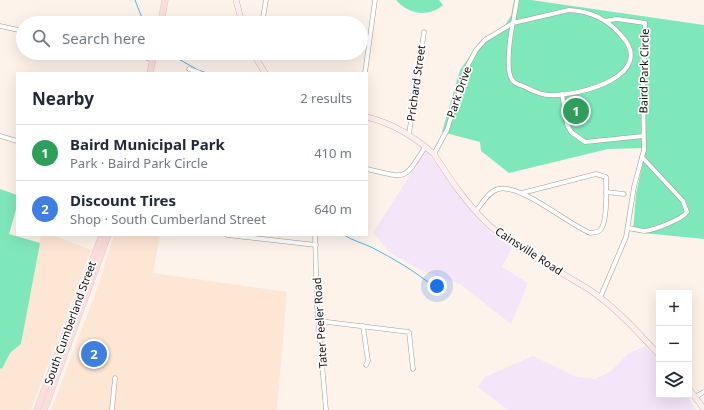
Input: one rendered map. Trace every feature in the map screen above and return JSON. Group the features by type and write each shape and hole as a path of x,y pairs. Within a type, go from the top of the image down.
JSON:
{"main road":[{"path":"162,16 165,0"},
{"path":"236,0 240,16"},
{"path":"150,72 152,60"},
{"path":"257,60 264,72"},
{"name":"Cainsville Road","path":"368,117 386,122 409,134 426,147 434,154 476,211 489,226 512,243 600,298 625,320 656,351"},
{"name":"South Cumberland Street","path":"37,410 102,236"},
{"name":"South Cumberland Street","path":"44,410 108,236"},
{"path":"692,393 704,409"}],"street":[{"path":"263,16 266,0"},
{"path":"368,53 376,0"},
{"path":"513,24 517,0"},
{"name":"Baird Park Circle","path":"569,10 592,13 605,21 627,41 630,54 628,66 620,75 605,85 562,94 542,94 515,83 511,78 509,39 513,24 569,10"},
{"name":"Baird Park Circle","path":"600,298 628,228 634,187 644,150 642,85 645,23 617,19 605,21"},
{"name":"Park Drive","path":"434,154 447,130 467,67 476,50 486,40 513,24"},
{"path":"0,26 16,29"},
{"name":"Prichard Street","path":"409,134 424,32"},
{"path":"365,72 367,60"},
{"path":"189,69 197,72"},
{"path":"562,94 567,124 571,132 584,142 643,136"},
{"path":"0,136 16,141"},
{"path":"368,169 400,176 409,173 426,147"},
{"path":"628,228 645,231 681,218 687,212 683,201 642,157"},
{"path":"476,211 491,193 498,189 522,193 590,233 598,232 602,228 606,177 596,174 522,193"},
{"path":"606,192 624,194"},
{"path":"236,236 316,245"},
{"name":"Tater Peeler Road","path":"315,236 317,293 326,410"},
{"path":"319,321 409,332 413,369"},
{"path":"363,326 368,361 366,365"},
{"path":"112,410 115,378"},
{"path":"695,397 704,392"}],"shaded area":[{"path":"426,150 473,214 491,233 513,246 502,267 528,283 511,324 460,284 423,271 390,253 373,233"},
{"path":"41,236 55,236 91,250 31,410 0,410 0,368 2,369 10,353 21,344"},
{"path":"114,236 160,236 153,273 287,292 277,410 51,410 98,286"},
{"path":"645,346 656,358 656,398 689,398 696,410 508,410 478,387 485,377 533,356 576,377 596,379 611,371 628,354"}],"green space":[{"path":"396,0 439,0 443,5 431,12 418,13 406,9"},
{"path":"514,0 531,0 704,25 704,239 633,232 636,194 646,148 608,149 509,173 481,151 480,142 442,132 460,70 478,45 505,25 511,16"},
{"path":"0,189 16,195 16,210 9,234 40,243 21,344 10,353 2,369 0,368"}],"waterway":[{"path":"135,0 141,16"},
{"path":"180,60 204,72"},
{"path":"346,236 397,261 434,287"}],"place":[{"name":"Baird Municipal Park","path":"576,111"},
{"name":"Discount Tires","path":"94,354"}]}
